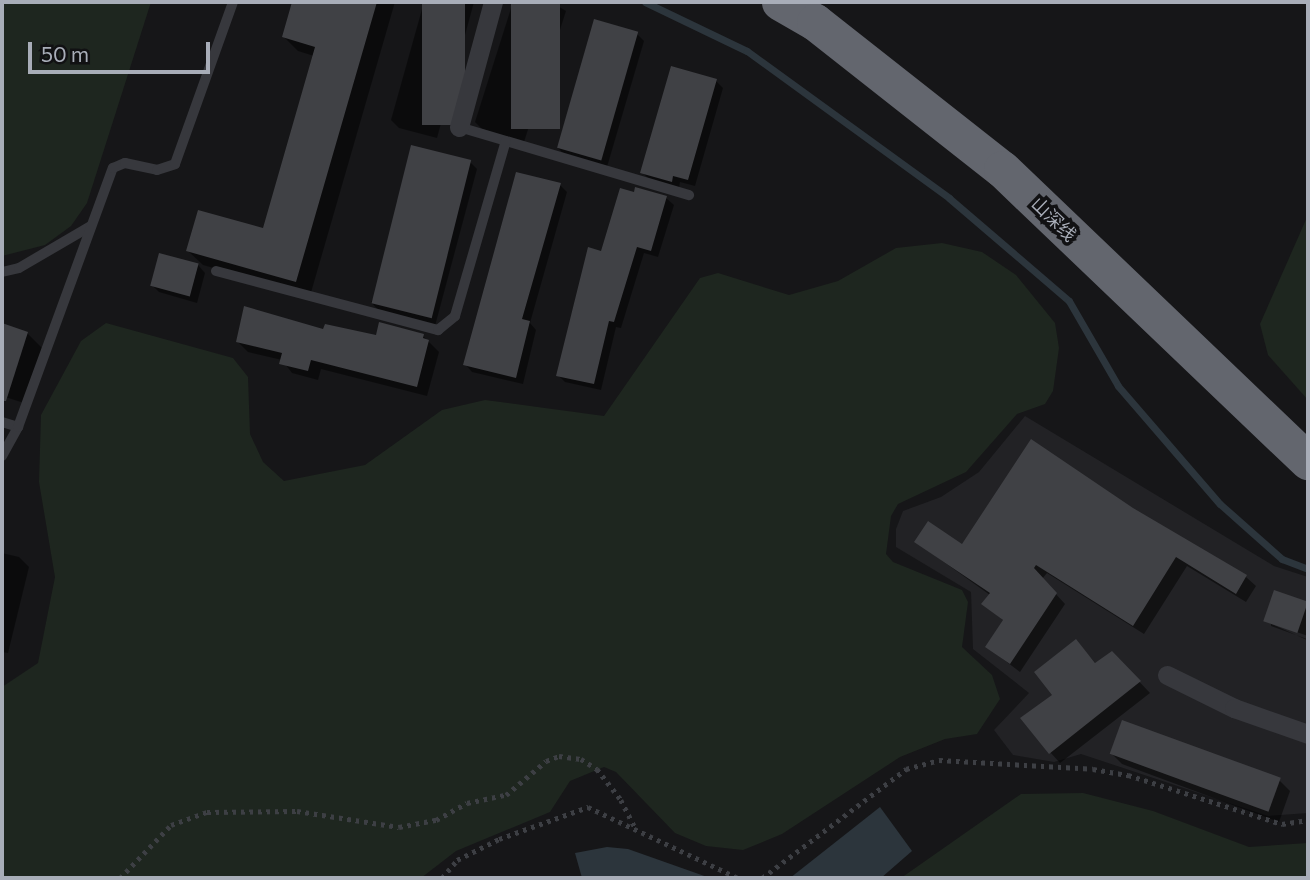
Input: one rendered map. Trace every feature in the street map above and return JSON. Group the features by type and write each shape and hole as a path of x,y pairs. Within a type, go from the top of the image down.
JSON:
{"highway":[{"name":"山深线","path":"780,2 816,22 1002,169 1308,461"}],"street":[{"path":"459,127 493,2"},
{"path":"1167,675 1234,708 1308,734"}],"lane":[{"path":"2,456 18,428 113,168 125,163 157,170 175,164 233,2"},
{"path":"459,127 689,195"},
{"path":"216,271 438,330 455,316 506,141"},
{"path":"2,272 19,268 92,225"},
{"path":"2,422 18,428"}],"path":[{"path":"120,878 171,825 207,812 297,811 399,827 436,820 467,803 506,795 546,761 559,756 580,759 597,769 621,800 635,828"},
{"path":"762,878 906,769 939,760 1093,769 1128,775 1282,824 1308,820"},
{"path":"442,878 457,860 499,839 588,807 738,878"}],"shaded area":[{"path":"2,2 151,2 87,203 71,226 45,245 2,256"},
{"path":"1308,215 1308,400 1268,355 1260,324"},
{"path":"942,243 982,252 1016,275 1055,323 1059,348 1053,391 1045,404 1017,414 966,472 898,504 891,516 886,554 893,562 962,590 968,602 962,647 992,675 1000,699 977,734 945,739 900,757 782,834 743,850 706,846 675,833 616,772 604,767 570,781 550,812 456,851 421,878 2,878 2,687 38,663 55,577 39,482 41,415 81,341 106,323 233,358 248,377 250,434 263,462 284,481 365,465 442,410 485,400 604,416 700,278 718,273 789,295 838,281 896,248"},
{"path":"1025,416 1274,566 1308,577 1308,813 1268,816 1081,754 1054,762 1013,755 994,730 1029,693 973,649 971,592 896,547 896,529 903,511 941,497 979,472"},
{"path":"1083,793 1153,811 1249,847 1308,843 1308,878 901,878 1021,794"},
{"path":"880,807 912,851 881,878 790,878"},
{"path":"607,847 628,849 710,878 582,878 575,853"}],"building":[{"path":"292,2 377,2 296,282 186,251 198,210 263,228 315,47 282,37"},
{"path":"422,2 465,2 465,125 422,125"},
{"path":"511,2 560,2 560,129 511,129"},
{"path":"594,19 638,32 601,160 557,148"},
{"path":"671,66 717,79 688,180 673,176 672,182 640,173"},
{"path":"411,145 471,160 432,318 372,303"},
{"path":"516,172 561,183 522,319 530,321 516,378 463,365"},
{"path":"635,187 667,196 651,251 637,247 614,322 609,321 594,384 556,376 588,247 601,251 620,188 634,192"},
{"path":"159,253 199,264 190,296 150,286"},
{"path":"244,306 323,329 325,324 376,335 379,322 424,334 423,338 429,340 417,387 311,360 308,371 279,364 282,353 236,342"},
{"path":"2,323 28,332 6,401 2,401"},
{"path":"1031,439 1133,508 1247,575 1236,594 1176,557 1133,626 1036,565 1034,568 1057,593 1010,664 985,647 1003,620 981,604 990,593 914,542 928,521 962,544"},
{"path":"1274,590 1308,602 1297,633 1263,621"},
{"path":"1076,639 1095,663 1112,651 1141,681 1049,754 1020,718 1052,695 1034,672"},
{"path":"1122,720 1281,778 1268,812 1110,754"}],"waterway":[{"path":"645,2 747,51 949,198 1069,301 1118,386 1220,504 1282,559 1308,569"}]}
